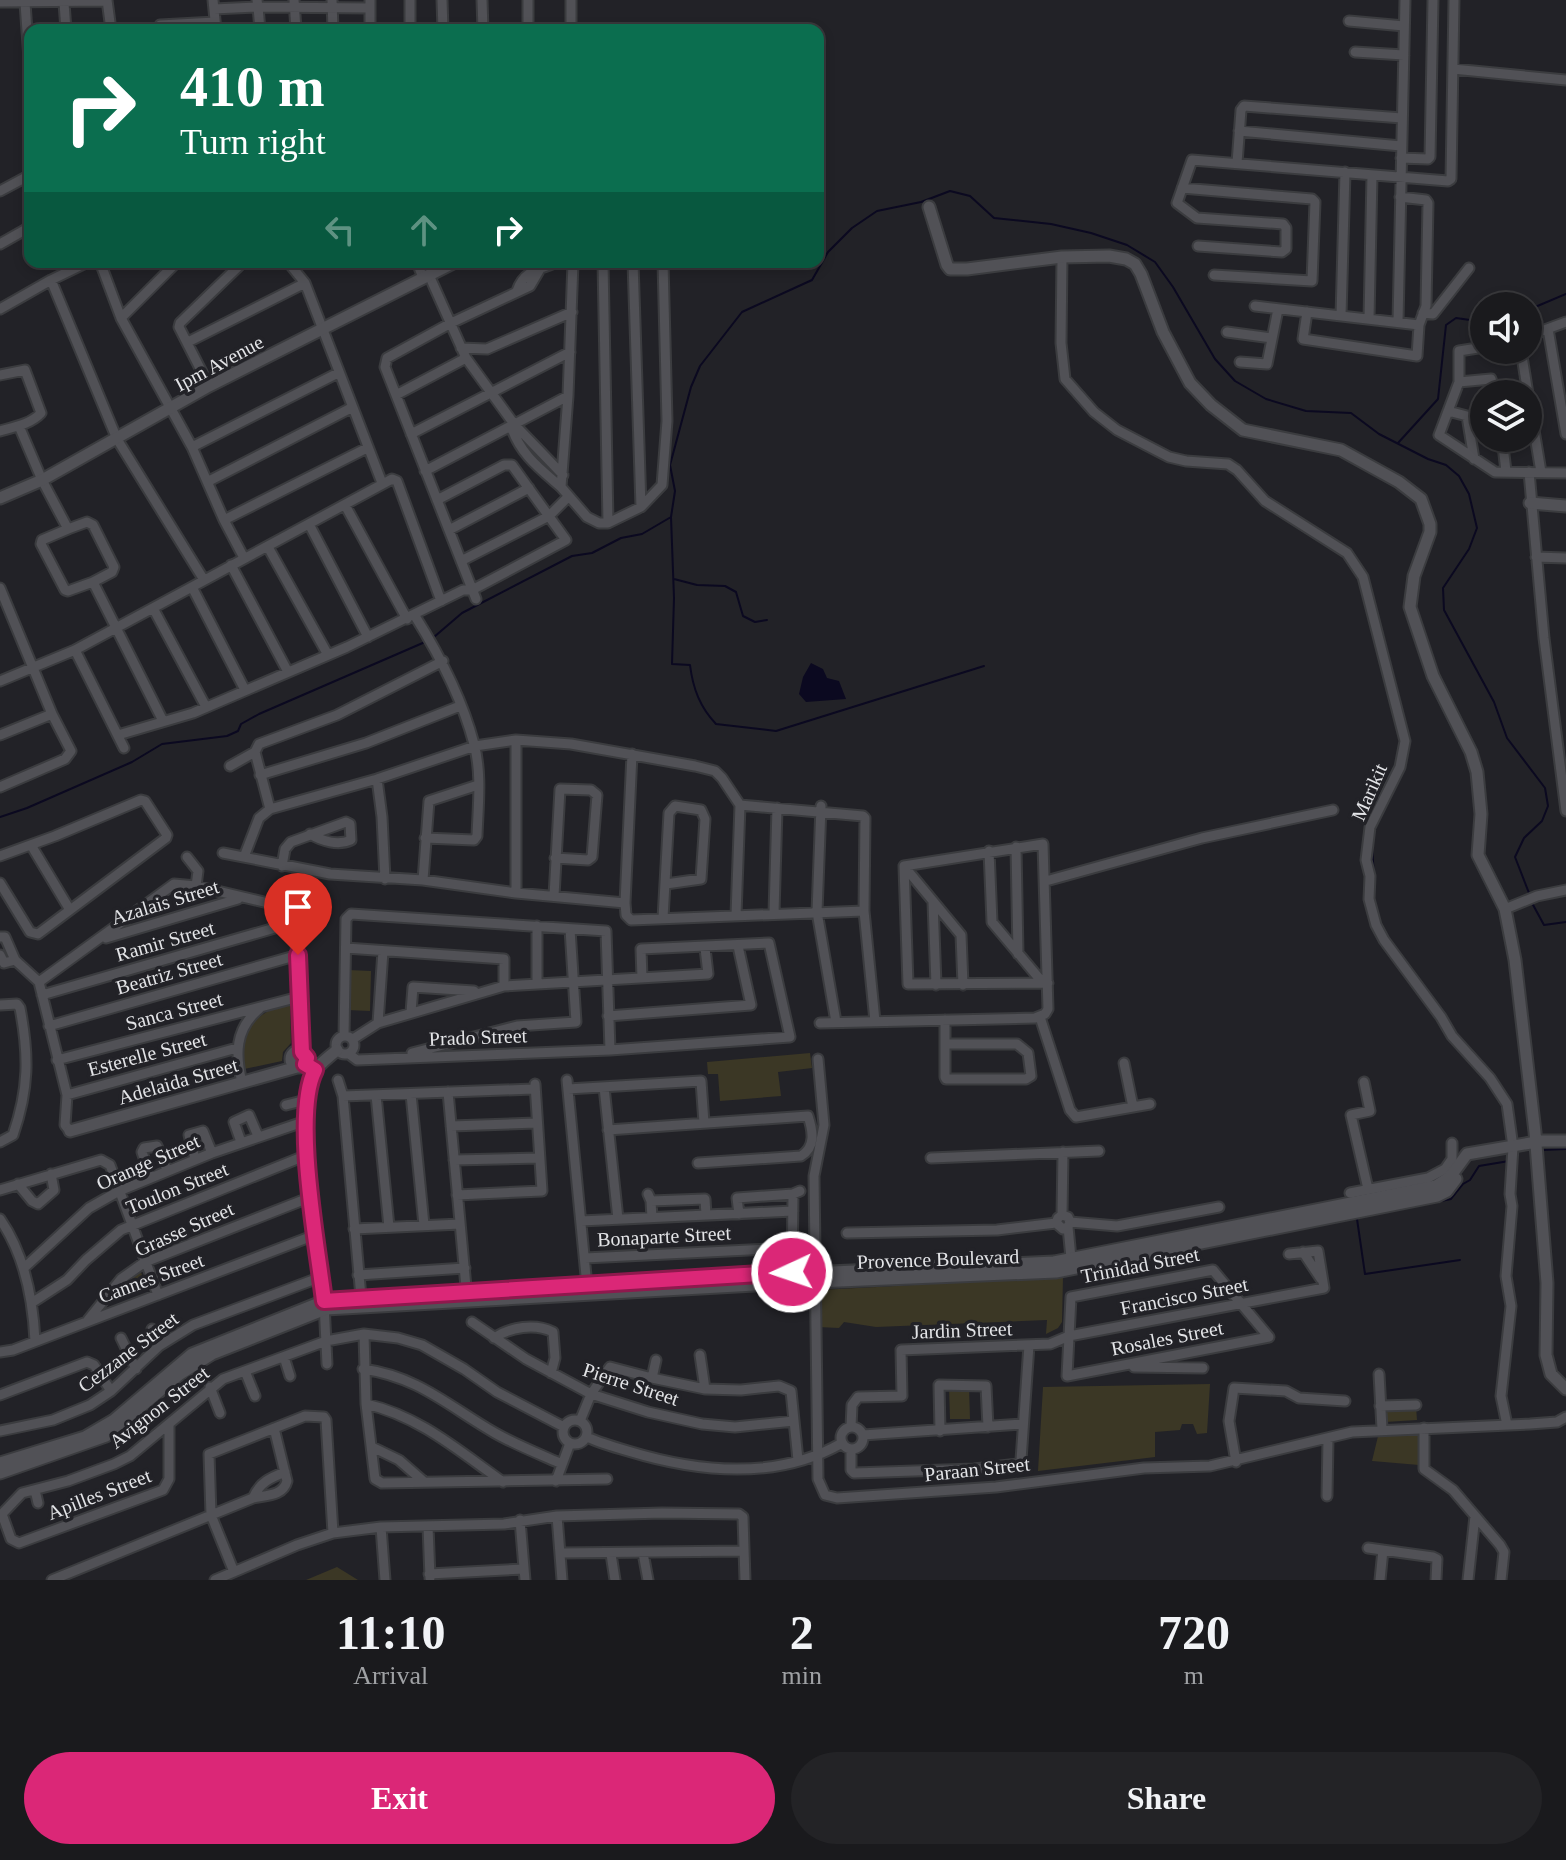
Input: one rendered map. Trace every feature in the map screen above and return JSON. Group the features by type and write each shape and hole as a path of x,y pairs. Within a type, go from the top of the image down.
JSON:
{"street":[{"path":"0,2 107,0 110,24"},
{"path":"410,0 410,24"},
{"path":"442,0 443,24"},
{"path":"482,0 483,24"},
{"path":"528,0 528,24"},
{"path":"571,0 571,24"},
{"path":"1398,322 1405,0"},
{"path":"1401,158 1430,157 1433,0"},
{"path":"1198,246 1282,252 1286,249 1286,228 1283,224 1197,218 1177,203 1192,160 1451,179 1454,0"},
{"path":"25,3 26,24"},
{"path":"64,3 66,24"},
{"path":"294,3 296,24"},
{"path":"216,24 214,4 370,4"},
{"path":"258,4 260,24"},
{"path":"332,4 333,24"},
{"path":"159,14 160,24"},
{"path":"1349,21 1404,26"},
{"path":"1355,52 1404,55"},
{"path":"1453,69 1566,80"},
{"path":"1237,163 1241,110 1244,106 1402,118"},
{"path":"1239,131 1401,146"},
{"path":"1341,316 1345,172"},
{"path":"1369,319 1372,175"},
{"path":"0,191 24,178"},
{"path":"1182,188 1312,199 1315,202 1312,281 1214,275"},
{"path":"1307,312 1303,339 1417,354 1419,325 1426,306 1428,203 1426,200 1400,197"},
{"path":"929,207 950,269 1062,257 1109,256 1135,264 1163,332 1190,383 1211,405 1243,430 1341,450 1399,482 1421,499 1430,532 1414,576 1412,615 1433,676 1471,752 1477,772 1481,814 1478,855 1505,909 1515,960 1538,1144 1547,1283 1546,1355 1551,1374 1566,1389"},
{"path":"0,244 24,230"},
{"name":"Marikit","path":"1062,257 1062,372 1075,392 1117,430 1140,443 1186,461 1228,464 1265,501 1347,553 1363,577 1405,741 1400,767 1370,827 1366,860 1370,876 1369,899 1376,925 1452,1036 1504,1098 1511,1123 1512,1206 1506,1276 1511,1306 1501,1396 1507,1425"},
{"path":"0,309 76,268"},
{"path":"102,268 121,318 192,447 244,558"},
{"path":"121,318 171,268"},
{"path":"209,386 179,327 237,268"},
{"path":"293,268 305,283 382,483"},
{"path":"474,595 385,367 387,358 517,291 523,277 543,268"},
{"path":"561,487 573,268"},
{"path":"603,268 608,523"},
{"path":"633,268 641,507"},
{"path":"512,425 517,443 526,456 561,487 587,517 599,523 608,523 641,507 662,485 667,421 663,268"},
{"path":"1423,313 1433,314 1469,268"},
{"path":"429,272 466,358 512,425 563,475"},
{"name":"Ipm Avenue","path":"0,498 42,480 209,386 429,272"},
{"path":"51,280 117,439 204,580"},
{"path":"188,342 305,283"},
{"path":"1255,306 1419,325"},
{"path":"1240,362 1266,366 1278,309"},
{"path":"461,348 487,349 572,312"},
{"path":"1542,331 1566,322"},
{"path":"1548,329 1566,434"},
{"path":"1227,332 1272,338"},
{"path":"1470,349 1459,351 1459,382 1439,435 1495,472 1566,473"},
{"path":"411,434 570,352"},
{"path":"396,395 466,358"},
{"path":"0,375 25,370 41,413 19,426 0,431"},
{"path":"192,447 338,373"},
{"path":"1459,382 1470,381"},
{"path":"425,471 568,396"},
{"path":"209,481 351,408"},
{"path":"1448,411 1467,416 1474,459"},
{"path":"19,426 42,480 68,529"},
{"path":"224,520 367,448"},
{"path":"1504,452 1506,471"},
{"path":"1538,452 1541,472"},
{"path":"437,500 504,465 512,465 565,538 565,543 474,595"},
{"path":"1529,472 1566,811"},
{"path":"0,681 75,650 392,479 397,481 441,601"},
{"path":"449,530 529,488"},
{"path":"461,561 549,516 568,497"},
{"path":"1530,503 1566,506"},
{"path":"345,505 411,617 436,648 475,746 477,836 474,840 425,838"},
{"path":"87,522 93,525 114,567 112,572 93,582 65,590 41,544 42,540 87,522"},
{"path":"309,524 368,637"},
{"path":"268,547 328,655"},
{"path":"1536,557 1566,558"},
{"path":"231,565 288,672"},
{"path":"93,582 163,721"},
{"path":"192,587 245,690"},
{"path":"0,588 52,714 71,751 65,759 0,787"},
{"path":"118,735 206,707 368,637 463,590 474,595"},
{"path":"153,608 206,707"},
{"path":"75,650 124,748"},
{"path":"230,766 255,752 259,744 337,715 443,661"},
{"path":"260,775 366,743 460,706"},
{"path":"0,735 52,714"},
{"path":"516,740 516,893"},
{"path":"244,857 259,818 270,809 377,779 475,746 516,740 571,744 715,771 722,778 740,805 736,915"},
{"path":"255,752 270,809"},
{"path":"632,754 625,903 626,915 631,920 864,911"},
{"path":"377,779 385,879"},
{"path":"423,880 429,801 478,785"},
{"path":"554,896 555,858 560,789 591,790 597,795 592,857 588,860 555,858"},
{"path":"0,856 141,800 145,801 166,831 166,838 38,934 30,932 0,883"},
{"path":"740,805 821,809 865,818 864,911 875,1021"},
{"path":"663,918 671,809 675,806 701,810 705,819 701,879 666,884"},
{"path":"774,913 777,808"},
{"path":"821,809 817,912 836,1022"},
{"path":"1046,881 1202,838 1333,810"},
{"path":"282,866 285,849 291,842 310,834"},
{"path":"820,1023 1040,1017 1048,1009 1043,844 904,866"},
{"path":"31,845 70,910"},
{"path":"1016,847 1018,954"},
{"path":"989,851 992,922 1045,983"},
{"path":"223,853 330,874 423,880 625,903"},
{"path":"187,857 198,871 196,886"},
{"path":"904,866 909,986 1045,983"},
{"path":"904,866 961,935 963,985"},
{"path":"39,982 174,884 196,886 300,916"},
{"path":"1505,909 1532,898 1566,890"},
{"path":"305,894 300,916 299,997 305,1063 307,1155 325,1305 327,1364"},
{"name":"Azalais Street","path":"99,940 241,898"},
{"path":"933,902 936,985"},
{"path":"305,1063 354,1049 348,1038 346,948 346,919 351,914 606,931 610,1050"},
{"name":"Ramir Street","path":"42,995 300,916"},
{"path":"537,926 537,983"},
{"path":"393,1058 517,1026 576,1022 570,929"},
{"path":"0,937 5,937 15,960 39,982 67,1095 65,1125 70,1131"},
{"name":"Prado Street","path":"343,1052 357,1060 610,1050 790,1037 769,943 738,946"},
{"path":"608,1016 751,1005 738,946 641,949 642,978"},
{"path":"346,948 504,959 504,986"},
{"path":"343,1052 337,1041 378,1023 504,986 708,974 705,948"},
{"path":"378,1023 383,951"},
{"path":"0,955 4,963 15,960"},
{"name":"Beatriz Street","path":"49,1026 298,955"},
{"path":"411,1012 413,987 481,992"},
{"name":"Sanca Street","path":"57,1060 299,997"},
{"path":"0,1005 17,1004 20,1008 28,1048 24,1100 19,1119 13,1135 0,1142"},
{"path":"242,1082 236,1058 237,1048 249,1018 261,1007"},
{"path":"1040,1017 1073,1115 1076,1117 1150,1104"},
{"path":"945,1020 945,1044 945,1077 948,1079 1026,1079 1031,1076 1028,1053 1017,1044 945,1044"},
{"name":"Esterelle Street","path":"67,1095 237,1048"},
{"name":"Paraan Street","path":"818,1059 824,1125 814,1176 814,1277 819,1485 825,1495 837,1498 996,1487 1144,1468 1210,1466 1352,1432 1557,1422 1566,1417"},
{"name":"Adelaida Street","path":"70,1131 305,1063"},
{"path":"1124,1063 1133,1107"},
{"path":"338,1080 343,1096 361,1297"},
{"path":"587,1288 568,1084 604,1087 701,1081 704,1123"},
{"path":"343,1096 534,1086 542,1191 457,1195"},
{"path":"604,1087 618,1219"},
{"path":"1362,1089 1370,1111 1351,1115 1368,1189"},
{"path":"448,1092 467,1296"},
{"path":"411,1094 424,1225"},
{"path":"376,1095 389,1227"},
{"path":"286,1105 306,1100"},
{"path":"241,1142 234,1122 249,1115 258,1136"},
{"path":"608,1130 808,1116 813,1138 809,1149 801,1156 698,1163"},
{"name":"Orange Street","path":"24,1268 89,1208 119,1191 195,1159 306,1121"},
{"path":"451,1126 536,1123"},
{"path":"195,1159 189,1135 203,1131 212,1153"},
{"path":"1350,1193 1438,1174 1445,1169 1453,1148 1467,1154 1513,1152 1538,1144 1566,1141"},
{"path":"150,1176 142,1152 144,1148 157,1146 167,1170"},
{"path":"931,1158 1099,1151"},
{"path":"1063,1152 1064,1222 1071,1258"},
{"name":"Provence Boulevard","path":"0,1473 106,1436 180,1374 212,1354 325,1305 587,1288 1055,1267 1437,1196 1447,1191 1471,1159 1513,1152"},
{"name":"Provence Boulevard","path":"1055,1267 1071,1258 1440,1185 1467,1154"},
{"name":"Toulon Street","path":"33,1302 67,1280 106,1241 132,1225 307,1155"},
{"path":"454,1160 539,1158"},
{"path":"0,1190 106,1161 158,1295"},
{"path":"18,1184 38,1204 54,1190 51,1174"},
{"path":"739,1214 737,1194 796,1192 792,1278"},
{"name":"Grasse Street","path":"88,1320 121,1279 145,1262 311,1197"},
{"path":"652,1218 649,1198 705,1199 706,1215"},
{"path":"847,1233 997,1230 1064,1222 1117,1226 1219,1207"},
{"path":"581,1221 793,1211"},
{"path":"0,1219 24,1268 33,1302 35,1341"},
{"path":"354,1229 460,1224"},
{"name":"Cannes Street","path":"0,1352 13,1350 315,1235"},
{"name":"Bonaparte Street","path":"585,1258 792,1248"},
{"name":"Francisco Street","path":"1050,1344 1069,1336 1324,1288 1318,1251 1289,1254"},
{"path":"358,1275 465,1268"},
{"name":"Trinidad Street","path":"1069,1336 1072,1292 1213,1270 1240,1304"},
{"name":"Cezzane Street","path":"0,1431 61,1418 90,1405 111,1391 159,1346 193,1325 321,1277"},
{"name":"Provence Boulevard","path":"0,1463 85,1437 114,1420 192,1354 210,1345 325,1305 361,1297 467,1296"},
{"name":"Rosales Street","path":"1069,1336 1066,1379 1114,1367 1270,1340 1240,1304"},
{"name":"Pierre Street","path":"472,1322 551,1373 591,1394 702,1424 735,1427 794,1421"},
{"path":"494,1338 505,1331 523,1328 543,1327 553,1332 555,1358 551,1373"},
{"path":"152,1329 159,1346"},
{"path":"364,1334 363,1369 375,1479 382,1483 607,1479"},
{"name":"Avignon Street","path":"1,1514 22,1493 114,1464 169,1426 210,1387 223,1379 326,1341 364,1334 398,1338 422,1345 497,1392 564,1427"},
{"path":"121,1338 136,1369"},
{"name":"Jardin Street","path":"851,1427 852,1405 858,1397 906,1396 900,1345 1050,1344"},
{"path":"840,1476 852,1471 974,1469 1018,1464 1021,1460 1029,1345"},
{"path":"1114,1367 1202,1373 1205,1350"},
{"path":"700,1355 705,1389"},
{"path":"284,1357 290,1376"},
{"path":"652,1378 656,1360"},
{"path":"0,1395 87,1362 94,1365 111,1391"},
{"path":"580,1421 591,1394 610,1367 705,1389 786,1386 791,1391 798,1460"},
{"path":"363,1369 409,1380 494,1432 562,1464"},
{"path":"245,1371 255,1396"},
{"path":"1379,1374 1382,1429"},
{"path":"940,1431 939,1385 986,1386 988,1427"},
{"path":"210,1387 220,1413"},
{"path":"1236,1462 1229,1421 1234,1388 1286,1391 1299,1398 1345,1401"},
{"path":"366,1404 401,1414 420,1424 503,1482"},
{"path":"1380,1406 1416,1405"},
{"path":"234,1572 211,1515 209,1454 305,1416 324,1417 326,1420 333,1533"},
{"path":"572,1420 580,1421 587,1427 587,1437 580,1444 570,1443 564,1436 564,1427 572,1420"},
{"path":"863,1435 1023,1424"},
{"name":"Apilles Street","path":"1,1514 11,1539 19,1543 163,1490 169,1479 169,1426"},
{"path":"842,1443 843,1431 851,1427 863,1435"},
{"path":"52,1580 80,1575 211,1515 253,1498 281,1492 287,1481 274,1428"},
{"path":"1424,1428 1424,1469 1453,1490 1504,1552 1501,1580"},
{"path":"851,1449 861,1445 863,1435"},
{"path":"587,1437 656,1465 725,1470 781,1471 798,1460 818,1455 842,1443"},
{"path":"1327,1496 1328,1439"},
{"path":"556,1481 570,1443"},
{"path":"842,1443 851,1449"},
{"path":"372,1447 399,1460 423,1481"},
{"path":"851,1449 852,1471"},
{"path":"253,1498 258,1487 285,1472"},
{"path":"35,1490 38,1503"},
{"path":"215,1580 333,1533 381,1527 504,1524 557,1516 736,1513 743,1517 745,1580"},
{"path":"557,1516 562,1580"},
{"path":"1468,1580 1475,1516"},
{"path":"428,1526 430,1577 524,1575 520,1520"},
{"path":"381,1527 385,1580"},
{"path":"1368,1548 1433,1557 1438,1565 1436,1580"},
{"path":"1380,1580 1383,1550"},
{"path":"560,1553 743,1551"},
{"path":"643,1553 648,1580"},
{"path":"611,1554 615,1580"}],"shaded area":[{"path":"348,970 371,971 370,1011 347,1010"},
{"path":"290,1004 291,1043 283,1052 282,1061 244,1069 244,1044 252,1025 267,1012"},
{"path":"810,1053 812,1068 778,1072 781,1096 720,1101 718,1074 708,1074 707,1062"},
{"path":"140,1270 146,1285 142,1291 107,1303 112,1290"},
{"path":"1063,1277 1062,1322 1046,1334 1047,1320 876,1327 844,1322 839,1328 818,1327 820,1290"},
{"path":"1210,1384 1207,1433 1197,1434 1193,1424 1182,1424 1180,1430 1155,1432 1155,1457 1038,1471 1043,1387"},
{"path":"949,1387 969,1387 970,1419 950,1419"},
{"path":"1416,1407 1417,1420 1385,1422 1384,1408"},
{"path":"1380,1428 1419,1428 1419,1465 1372,1461"},
{"path":"337,1567 358,1580 306,1580"}],"water":[{"path":"811,663 823,669 827,678 839,681 846,699 806,702 799,694 803,677"}],"waterway":[{"path":"824,259 852,228 877,211 921,202 950,191 970,196 994,218 1051,224 1127,245 1155,262 1215,359 1235,381 1266,399 1306,411 1351,413 1379,434 1446,465 1459,476 1469,494 1477,528 1469,549 1443,588 1444,610 1494,702 1507,738 1545,788 1548,806 1542,821 1524,838 1515,857 1529,893"},
{"path":"434,637 462,613 572,556 592,553 621,538 642,534 671,517 675,491 670,465 691,387 700,366 742,312 812,280 819,268"},
{"path":"1542,304 1566,294"},
{"path":"1398,443 1438,399 1446,325 1456,318 1470,320"},
{"path":"1197,457 1226,459"},
{"path":"671,517 674,598 672,664 690,665 698,697 716,724 776,731 984,666"},
{"path":"674,579 697,585 725,586 736,592 743,616 755,622 767,620"},
{"path":"1383,635 1404,718"},
{"path":"0,817 132,762 162,744 227,736 259,714 425,642"},
{"path":"1405,765 1407,752"},
{"path":"1372,847 1374,876"},
{"path":"1532,903 1544,925 1566,922"},
{"path":"1542,1150 1566,1149"},
{"path":"1331,1223 1451,1199 1479,1166 1509,1161"},
{"path":"1357,1219 1365,1274 1460,1260"}],"route":[{"path":"298,955 302,1052 307,1058 305,1064 315,1070 306,1100 307,1155 324,1301 792,1272"}]}
